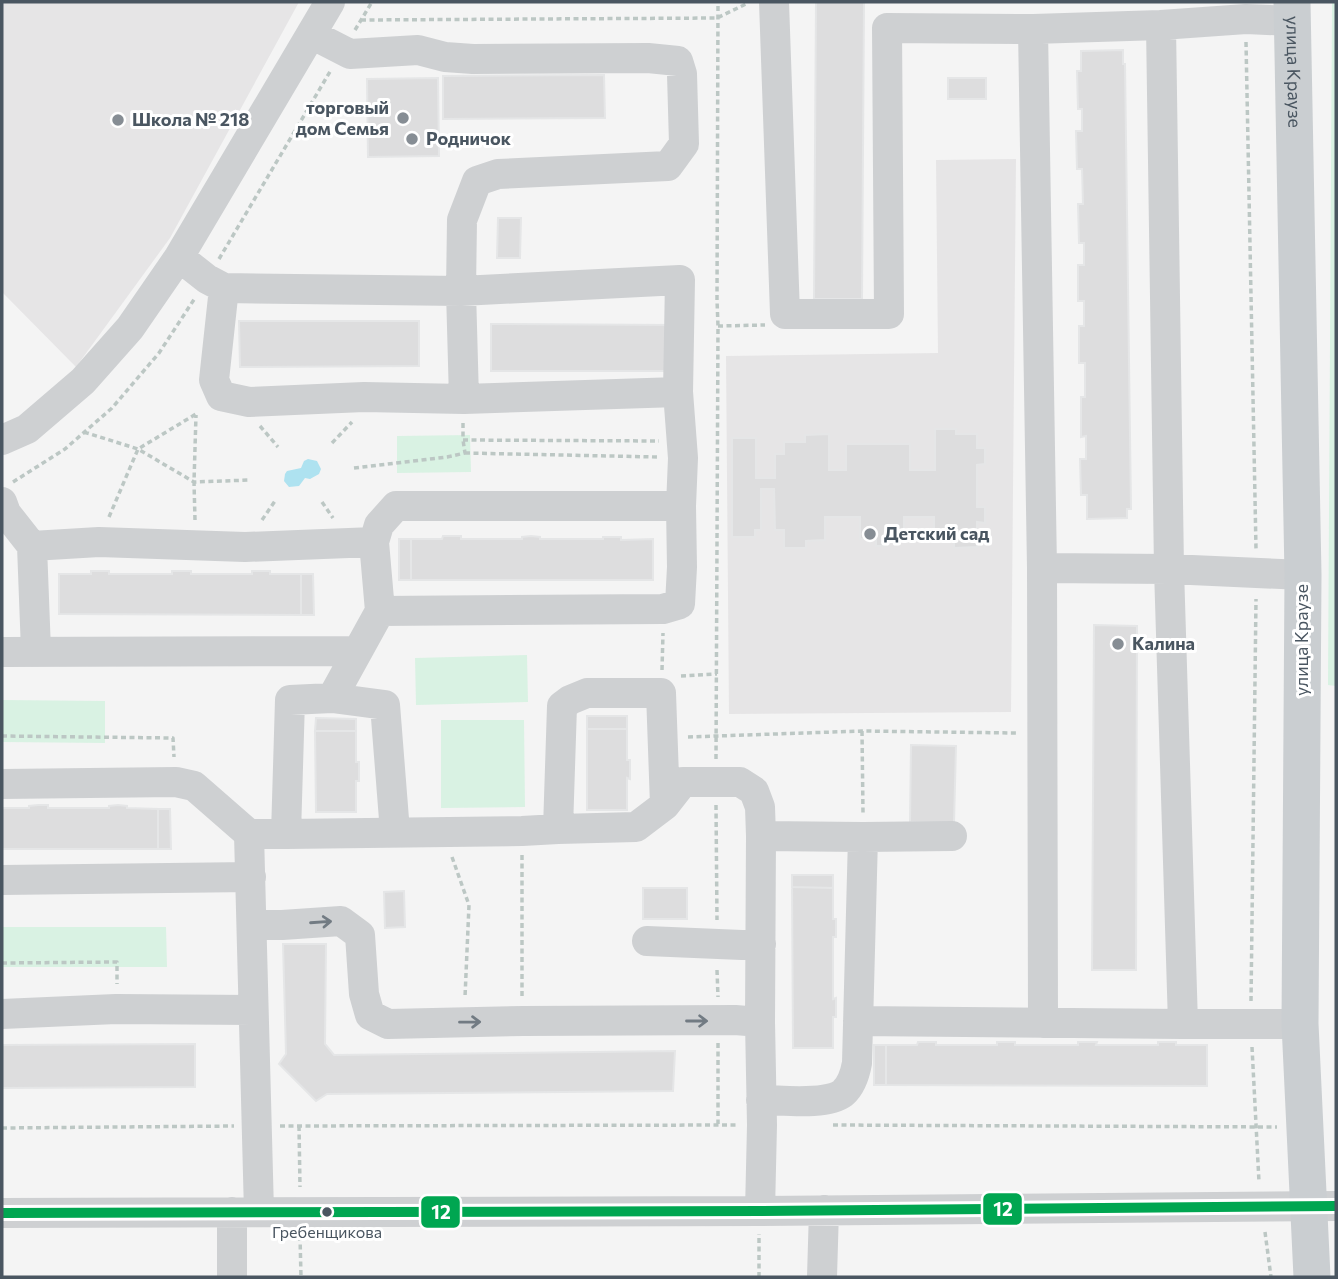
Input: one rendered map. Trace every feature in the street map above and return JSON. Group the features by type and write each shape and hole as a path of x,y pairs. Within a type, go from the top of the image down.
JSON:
{"main road":[{"name":"улица Краузе","path":"1292,11 1303,575 1300,1024 1305,1127 1322,1206 1312,1277"}],"street":[{"path":"2,440 27,429 83,381 130,328 178,257 330,2"},
{"path":"774,2 785,314 889,314 887,15 1034,29 1161,25 1211,12 1246,19 1292,11"},
{"path":"1161,25 1169,569 1183,1024"},
{"path":"1034,29 1042,568 1043,1023"},
{"path":"311,34 350,54 418,50 445,57 473,59 648,58 678,61 682,74 684,144 668,166 498,174 477,181 462,220 464,399"},
{"path":"178,257 224,288 461,291 680,280 680,604 663,609 380,611"},
{"path":"224,288 214,380 221,396 249,402 364,397 464,399 678,392"},
{"path":"2,502 6,513 32,546 36,651"},
{"path":"332,698 380,611 374,542 379,525 396,506 681,506"},
{"path":"32,546 99,542 245,547 374,542"},
{"path":"1042,568 1169,569 1303,575"},
{"path":"2,652 357,651"},
{"path":"558,829 562,706 587,693 661,693 665,805"},
{"path":"286,834 290,701 332,698 385,705 395,832"},
{"path":"2,784 176,782 194,786 249,834 286,834 636,827 665,805 683,782 740,782 754,791 760,807 760,1211"},
{"path":"232,1277 245,1212 256,1126 249,834"},
{"path":"761,836 952,836"},
{"path":"761,1112 831,1099 844,1092 854,1079 857,1063 863,837"},
{"path":"2,880 251,877"},
{"path":"253,925 341,921 360,935 364,994 370,1015 388,1024 523,1021 760,1022"},
{"path":"647,941 761,944"},
{"path":"2,1014 116,1009 253,1010"},
{"path":"858,1021 1300,1024"},
{"path":"2,1213 1322,1206"},
{"path":"822,1277 824,1210"}],"path":[{"path":"718,2 718,1124"},
{"path":"361,20 718,18 750,2"},
{"path":"1246,19 1257,573 1251,1024 1260,1207 1271,1277"},
{"path":"718,326 767,325 785,314"},
{"path":"99,542 138,449 221,396"},
{"path":"464,399 465,453"},
{"path":"196,414 196,546"},
{"path":"84,432 138,449 194,481 250,480"},
{"path":"463,440 682,449"},
{"path":"354,468 465,453 682,449"},
{"path":"661,693 663,609"},
{"path":"862,732 863,837"},
{"path":"679,738 862,732 1042,733"},
{"path":"2,736 173,738 176,782"},
{"path":"444,831 468,905 464,1022"},
{"path":"522,831 523,1021"},
{"path":"2,963 117,962 116,1009"},
{"path":"2,1128 718,1124 761,1112"},
{"path":"830,1125 1305,1127"},
{"path":"758,1277 760,1211"}],"shaded area":[{"name":"Школа № 218","path":"2,2 299,2 170,238 76,367 2,292"},
{"name":"Детский сад","path":"1016,159 1011,712 729,714 726,356 938,353 936,160"}],"green space":[{"path":"1332,2 1336,2 1336,686 1328,685"},
{"path":"470,435 471,472 397,473 397,436"},
{"path":"527,655 528,702 416,705 415,658"},
{"path":"2,700 105,701 105,743 2,742"},
{"path":"441,720 524,720 525,807 441,808"},
{"path":"2,927 166,927 167,967 2,967"}],"water":[{"path":"308,459 317,461 321,469 319,474 310,479 305,478 299,486 289,487 284,481 287,471 301,468"}],"building":[{"path":"816,2 864,2 862,299 814,299"},
{"path":"1123,50 1131,509 1127,509 1127,518 1087,519 1087,495 1081,495 1080,459 1086,459 1086,436 1081,437 1081,397 1085,397 1085,363 1079,363 1079,326 1084,326 1084,301 1078,301 1078,265 1084,265 1084,243 1079,243 1078,204 1083,204 1082,169 1077,169 1076,131 1082,131 1082,109 1078,109 1077,71 1081,71 1081,51"},
{"path":"604,75 605,118 443,119 443,76"},
{"name":"торговый дом Семья","path":"438,78 439,156 368,157 367,79"},
{"path":"948,78 986,78 986,99 948,99"},
{"path":"498,218 521,218 520,258 497,258"},
{"path":"239,321 419,321 419,366 240,367"},
{"path":"491,324 673,325 673,371 491,371"},
{"path":"935,429 956,429 956,434 977,434 977,448 985,448 985,464 977,465 977,507 985,507 985,523 977,522 977,547 954,548 954,540 934,540 934,517 904,517 904,539 886,539 886,546 876,546 876,539 860,539 860,517 825,517 825,540 806,541 806,548 784,548 784,530 775,530 774,489 761,489 761,530 755,530 755,537 732,537 732,438 756,438 756,478 775,478 775,454 784,454 784,442 805,442 805,435 829,434 829,470 846,470 846,444 910,444 910,470 935,470"},
{"path":"443,536 461,536 461,539 522,539 531,536 540,539 653,539 653,580 411,580 411,539 442,539"},
{"path":"399,539 411,539 411,580 399,580"},
{"path":"91,571 109,571 109,574 172,574 172,571 191,571 191,574 252,574 252,571 270,571 270,574 301,574 301,615 59,614 59,574 91,574"},
{"path":"301,574 313,574 314,615 301,615"},
{"path":"1094,625 1137,626 1136,970 1092,970"},
{"path":"587,716 627,716 627,729 587,729"},
{"path":"316,718 356,719 356,731 315,731"},
{"path":"587,729 627,729 630,779 627,778 627,810 587,810"},
{"path":"315,731 356,731 359,781 356,781 356,812 316,812"},
{"path":"911,745 956,746 954,823 910,822"},
{"path":"48,805 48,808 109,808 118,805 158,809 158,849 2,849 2,808 29,808"},
{"path":"158,809 170,809 171,849 158,849"},
{"path":"792,875 833,875 833,888 792,887"},
{"path":"792,887 833,888 836,937 833,937 833,999 836,998 836,1017 833,1017 833,1048 793,1048"},
{"path":"643,888 687,888 687,919 643,919"},
{"path":"404,891 405,927 385,928 384,892"},
{"path":"283,944 326,944 325,1044 334,1055 675,1051 673,1091 327,1094 316,1101 279,1064 286,1054"},
{"path":"918,1042 936,1042 936,1045 997,1045 997,1042 1015,1042 1015,1045 1078,1045 1078,1042 1097,1042 1096,1045 1158,1045 1158,1042 1176,1042 1176,1045 1207,1045 1207,1086 886,1085 886,1045 917,1045"},
{"path":"195,1044 195,1087 2,1088 2,1045"},
{"path":"874,1045 886,1045 886,1085 874,1085"}],"transit line":[{"name":"12","path":"2,1213 1336,1206"}],"place":[{"name":"торговый дом Семья","path":"403,118"},
{"name":"Школа № 218","path":"118,120"},
{"name":"Родничок","path":"412,139"},
{"name":"Детский сад","path":"870,534"},
{"name":"Калина","path":"1118,644"},
{"name":"Гребенщикова","path":"327,1212"}]}
